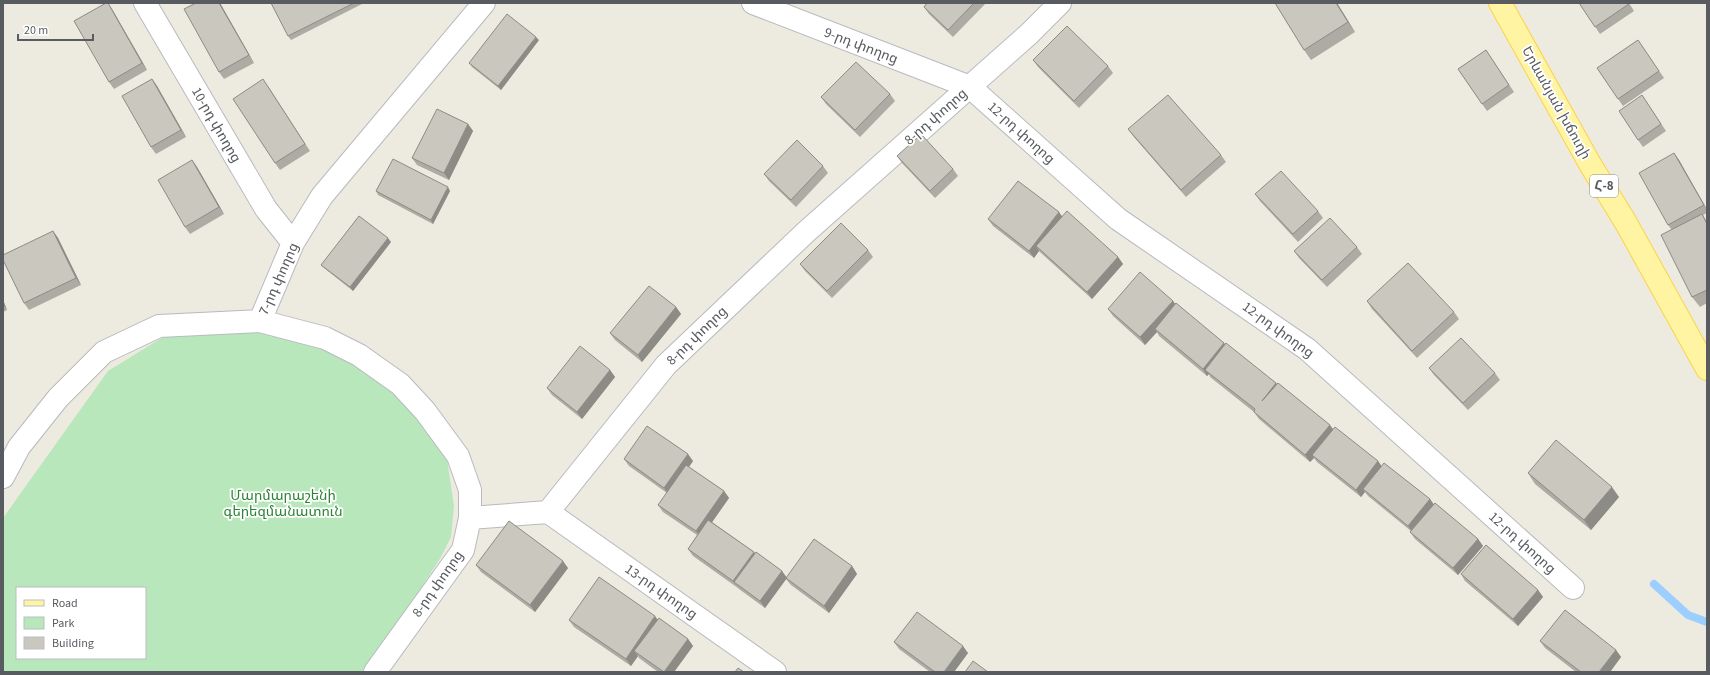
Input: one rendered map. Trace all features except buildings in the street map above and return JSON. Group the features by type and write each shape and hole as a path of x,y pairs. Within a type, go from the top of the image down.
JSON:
{"main road":[{"name":"Երևանյան խճուղի","path":"1500,3 1590,164 1626,223 1707,369"}],"street":[{"name":"10-րդ փողոց","path":"145,3 266,209 293,243"},
{"name":"7-րդ փողոց","path":"3,477 19,447 58,398 104,352 159,326 260,321 293,243 322,196 484,3"},
{"name":"9-րդ փողոց","path":"753,3 970,87"},
{"name":"8-րդ փողոց","path":"548,512 666,365 806,232 1030,34 1060,3"},
{"name":"12-րդ փողոց","path":"970,87 1118,219 1306,349 1573,588"},
{"name":"8-րդ փողոց","path":"260,321 325,338 359,355 400,384 425,411 458,456 470,490 470,518 463,550 375,672"},
{"path":"470,518 548,512"},
{"name":"13-րդ փողոց","path":"548,512 775,672"}],"green space":[{"name":"Մարմարաշենի գերեզմանատուն","path":"262,329 327,344 404,395 447,459 454,506 451,537 441,557 367,672 3,672 3,518 108,371 173,331"}],"waterway":[{"path":"1654,584 1688,615 1707,622"}]}
